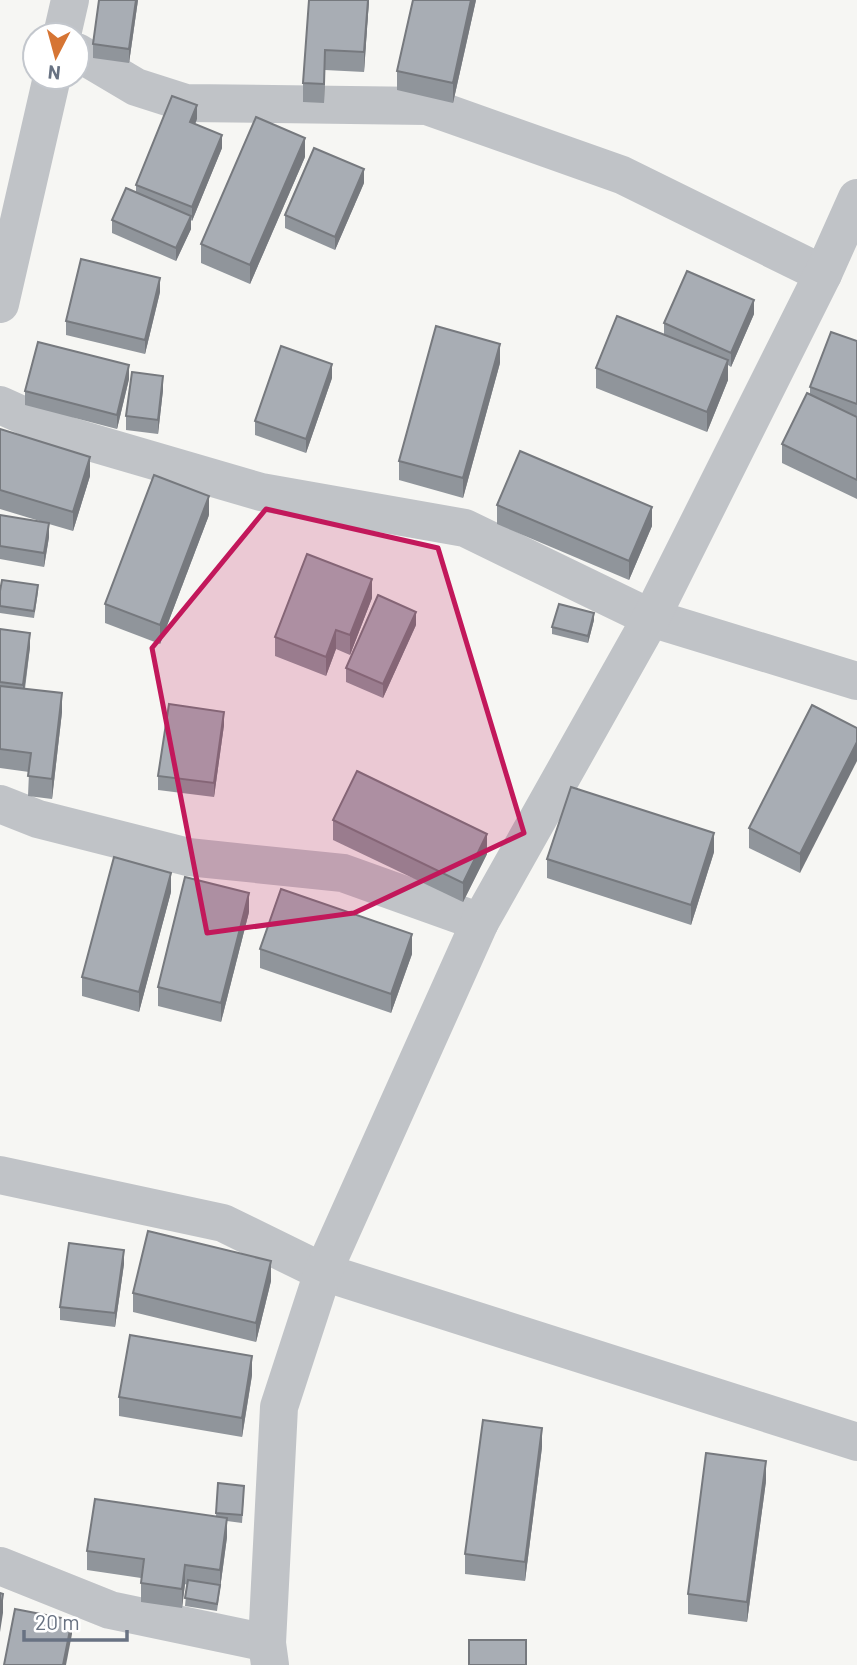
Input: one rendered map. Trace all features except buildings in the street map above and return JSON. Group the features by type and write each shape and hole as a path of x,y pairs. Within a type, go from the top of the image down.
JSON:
{"street":[{"path":"65,21 70,0"},
{"path":"91,60 136,87 186,103 427,106 622,175 822,274"},
{"path":"0,304 49,91"},
{"path":"0,1566 110,1610 269,1654 279,1407 323,1272 480,922 651,618 857,198"},
{"path":"0,405 69,436 261,492 465,528 651,618 857,681"},
{"path":"0,804 38,818 188,857 343,873 480,922"},
{"path":"0,1175 223,1223 323,1272 857,1442"}],"highlighted area":[{"path":"266,509 438,548 524,833 354,913 207,933 152,648"}]}
